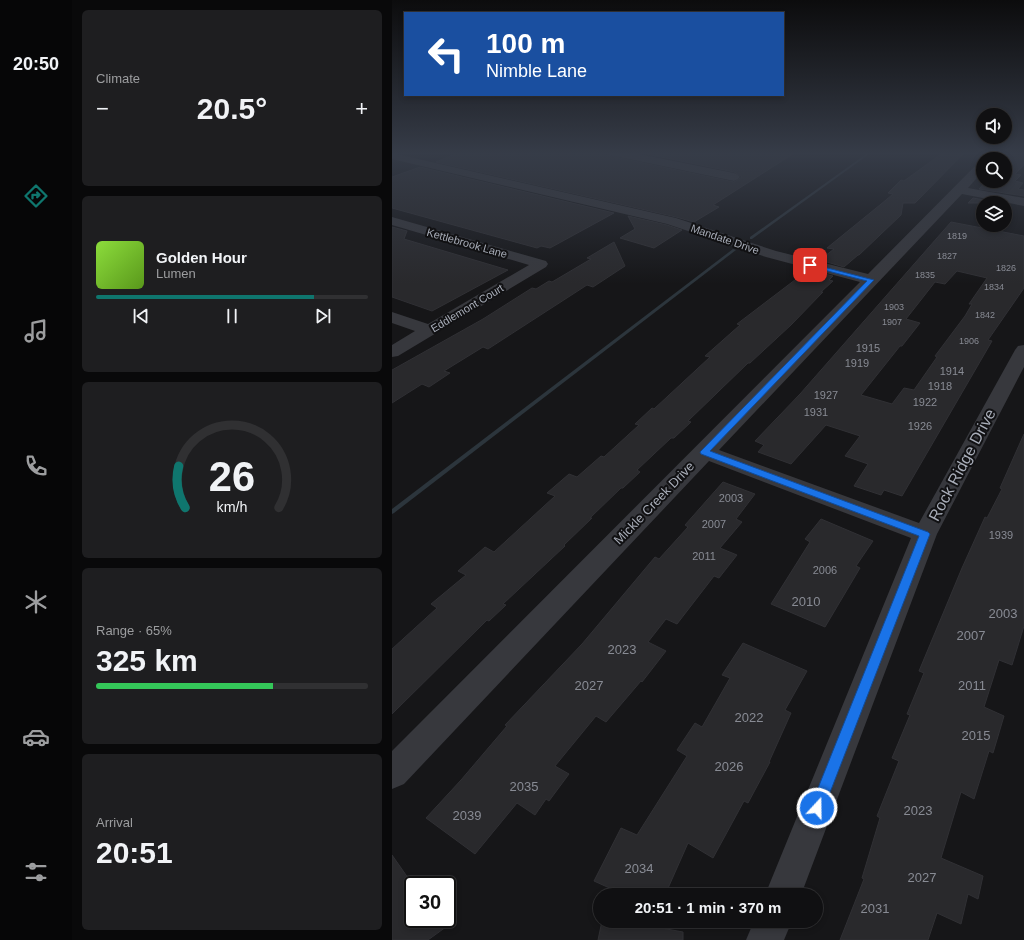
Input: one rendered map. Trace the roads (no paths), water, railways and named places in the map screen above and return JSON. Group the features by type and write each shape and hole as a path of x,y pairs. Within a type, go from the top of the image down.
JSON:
{"street":[{"name":"Mandate Drive","path":"563,196 671,221 771,254 871,280"},
{"name":"Mickle Creek Drive","path":"392,773 953,196"},
{"path":"991,196 1024,202"},
{"name":"Kettlebrook Lane","path":"392,221 541,264"},
{"name":"Eddlemont Court","path":"392,352 541,264"},
{"path":"392,317 429,330"},
{"name":"Rock Ridge Drive","path":"786,888 925,534 1024,350"},
{"path":"704,452 925,534"},
{"path":"765,940 770,928"}],"waterway":[{"path":"751,238 810,196"},
{"path":"392,512 734,250"}]}
